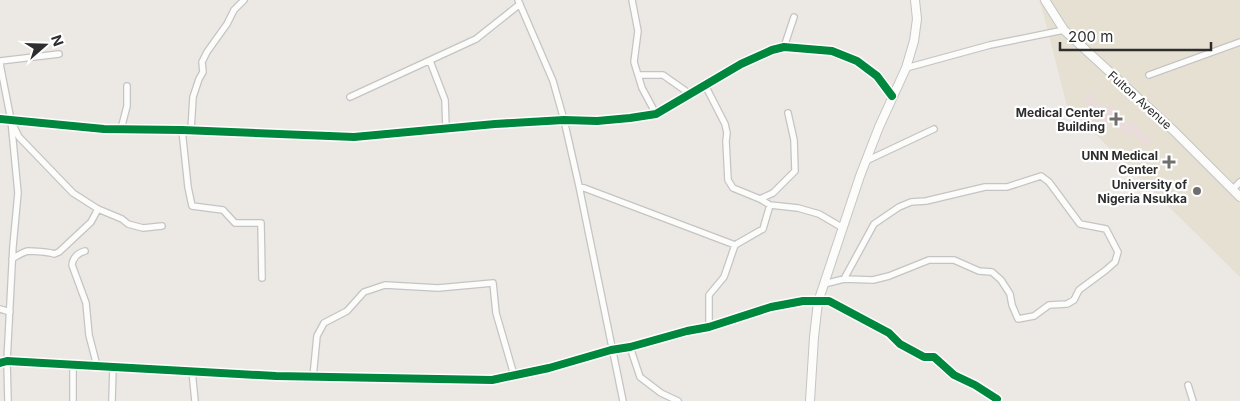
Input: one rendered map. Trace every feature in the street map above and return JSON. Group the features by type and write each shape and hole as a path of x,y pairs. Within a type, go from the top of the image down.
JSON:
{"street":[{"path":"191,130 193,97 203,72 202,62 234,10 244,0"},
{"path":"632,0 638,31 634,62 642,88 656,114"},
{"path":"810,401 818,302 866,161 892,96 906,68 914,41 917,18 915,0"},
{"name":"Fulton Avenue","path":"1045,0 1064,30 1174,131 1240,197"},
{"path":"350,97 476,39 519,2 553,81 564,120 623,401"},
{"path":"784,47 794,17"},
{"path":"906,68 990,46 1064,30"},
{"path":"1149,75 1240,42"},
{"path":"0,119 121,129 354,137 446,128 564,120 597,121 656,114 741,64 772,50 784,47 832,51 857,61 877,76 892,96"},
{"path":"8,401 3,362 10,312 12,258 18,193 11,120 0,63 59,54"},
{"path":"430,61 446,100 446,128"},
{"path":"638,75 663,74 690,94"},
{"path":"705,85 725,124 727,133 728,180 733,188 770,205 798,208 818,214 843,228"},
{"path":"121,129 127,106 127,86"},
{"path":"760,199 773,193 795,171 794,140 788,113"},
{"path":"11,120 19,136 73,194 128,224 143,228 162,226"},
{"path":"866,161 934,129"},
{"path":"182,130 192,206 223,210 235,223 261,222 262,278"},
{"path":"824,284 844,279 873,280 889,276 929,260 954,260 979,271 992,272 1001,280 1010,294 1018,319 1034,316 1049,305 1067,304 1074,300 1079,290 1115,262 1118,252 1106,230 1080,224 1049,182 1041,176 1007,187 985,187 935,199 911,202 899,207 874,224 844,279"},
{"path":"1233,189 1240,182"},
{"path":"579,186 735,245"},
{"path":"709,327 710,295 724,277 735,245 763,229 770,205"},
{"path":"12,258 28,251 36,253 48,251 54,254 59,252 92,222 98,209"},
{"path":"85,251 76,256 72,265 86,303 89,335 97,366"},
{"path":"313,377 317,336 324,322 347,311 364,292 386,285 438,288 494,283 496,313 514,375"},
{"path":"3,362 313,377 492,380 549,368 611,350 709,327 771,307 804,301 829,301 889,333 900,344 924,357 934,357 954,375 975,385 997,399"},
{"path":"0,309 10,312"},
{"path":"630,347 640,377 678,401"},
{"path":"73,364 73,401"},
{"path":"112,401 113,367"},
{"path":"192,372 195,401"},
{"path":"1188,385 1193,401"}],"shaded area":[{"name":"University of Nigeria Nsukka","path":"1039,0 1240,0 1240,277 1067,106"},
{"name":"Medical Center Building","path":"1091,92 1094,95 1092,97 1104,110 1110,104 1114,108 1113,110 1128,125 1133,120 1148,139 1151,137 1153,139 1146,146 1132,132 1128,137 1109,117 1104,122 1083,100"}],"cycle path":[{"path":"0,119 104,129 354,137 495,124 564,120 597,121 630,118 656,114 741,64 772,50 784,47 832,51 857,61 877,76 892,96"},
{"path":"0,363 7,361 276,376 492,380 549,368 611,350 709,327 771,307 803,301 829,301 889,333 900,344 924,357 934,357 954,375 975,385 997,399"}],"place":[{"name":"Medical Center Building","path":"1116,119"},
{"name":"UNN Medical Center","path":"1169,162"},
{"name":"University of Nigeria Nsukka","path":"1197,191"}]}
